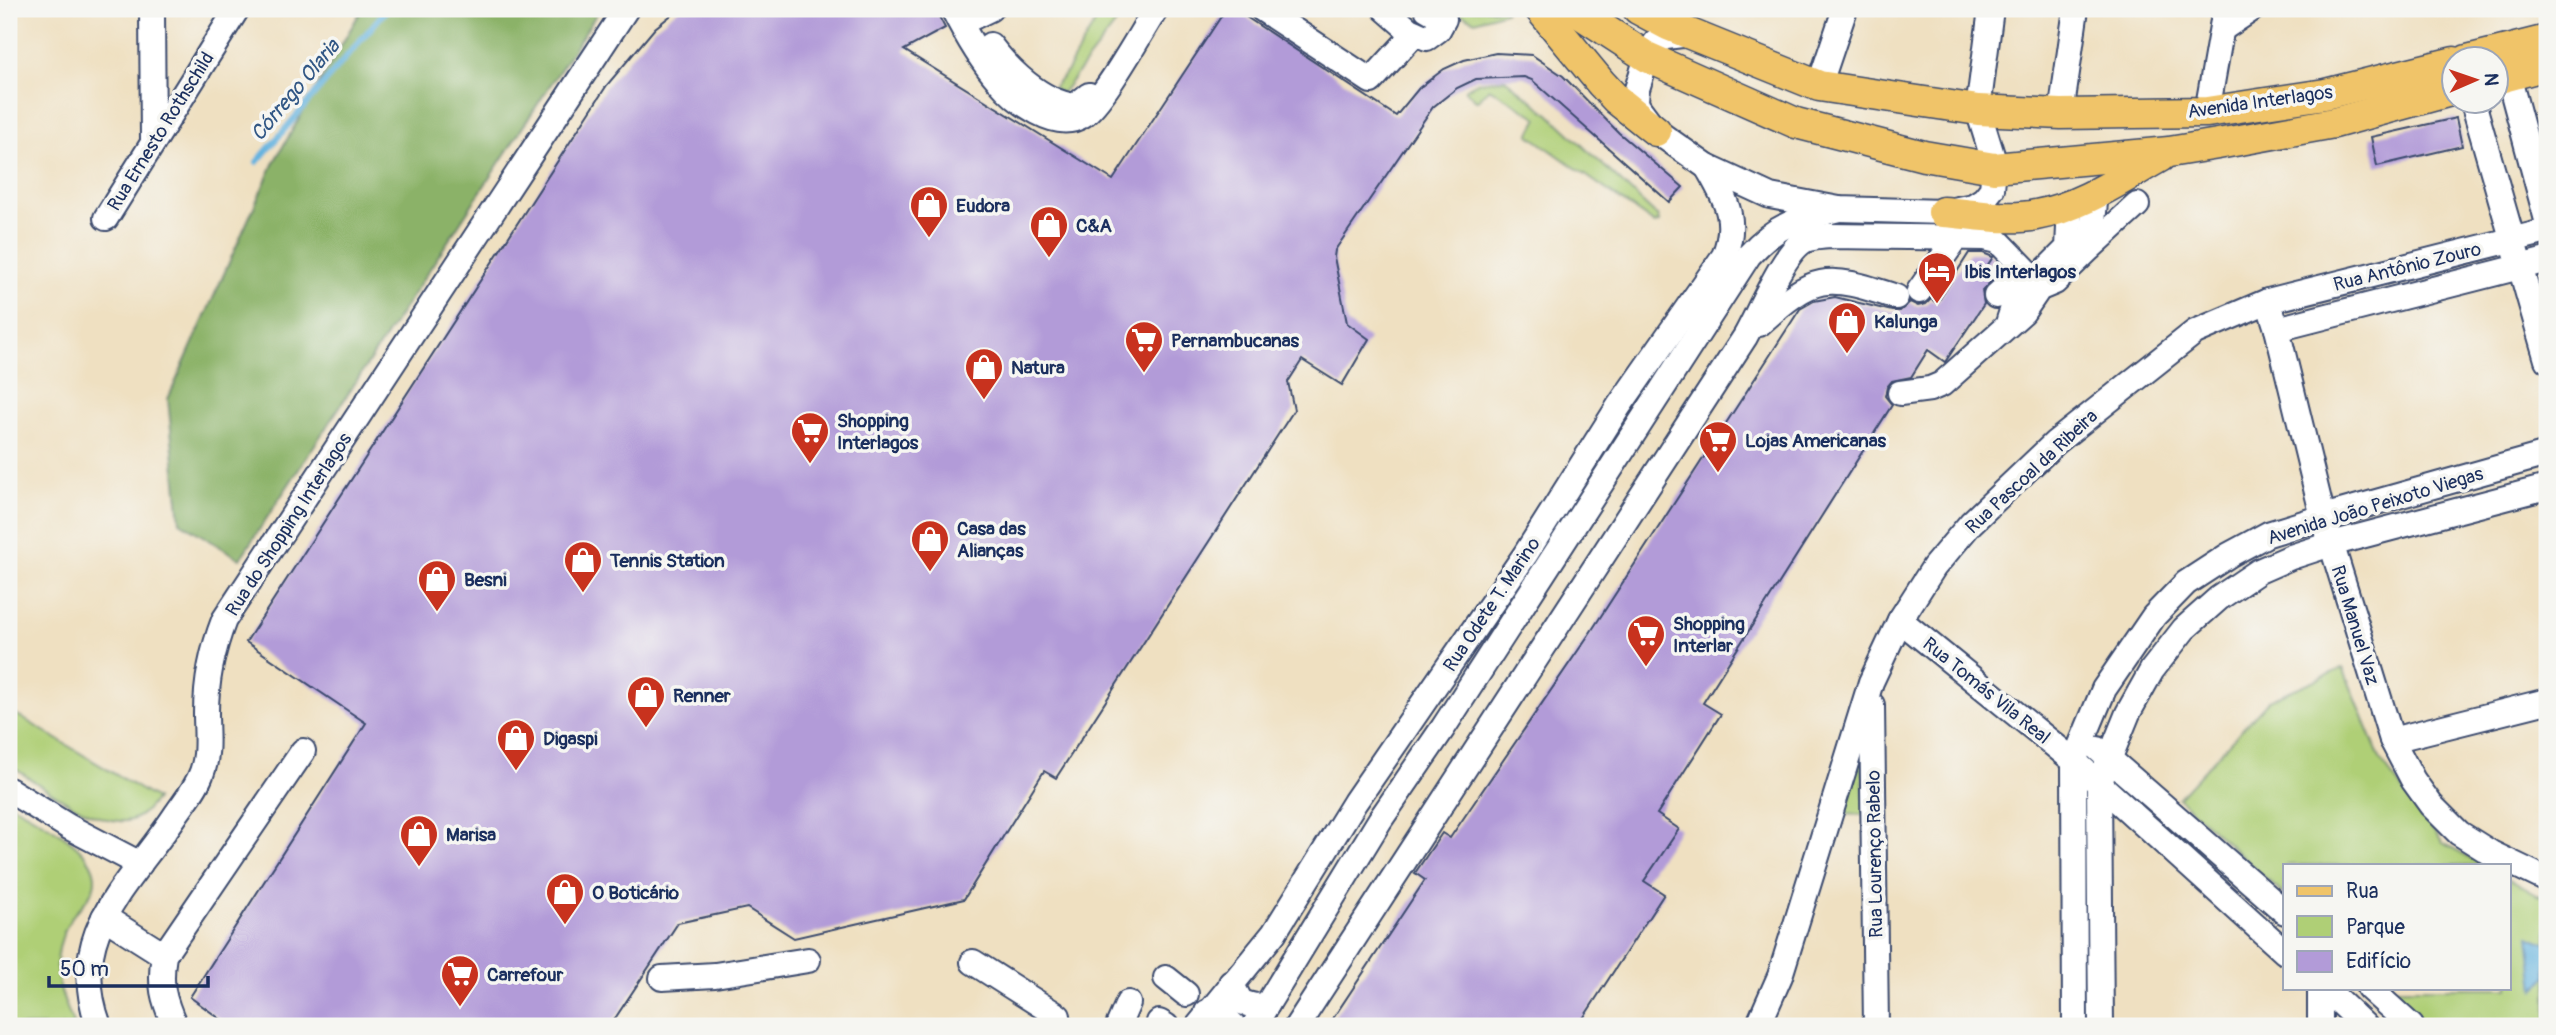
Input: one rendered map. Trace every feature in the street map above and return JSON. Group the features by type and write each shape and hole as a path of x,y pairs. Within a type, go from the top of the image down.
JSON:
{"main road":[{"path":"1540,9 1616,99 1657,131"},
{"name":"Avenida Interlagos","path":"1573,9 1647,57 1796,122 1924,156 1994,169 2169,152 2334,123 2440,94"},
{"name":"Avenida Interlagos","path":"1638,9 1678,22 1819,86 1978,110 2061,114 2207,112 2325,94 2440,66"},
{"path":"2510,49 2547,40"},
{"path":"2510,75 2547,65"},
{"path":"1950,225 2036,216 2083,199 2169,152"}],"street":[{"path":"152,9 153,143"},
{"name":"Rua Ernesto Rothschild","path":"106,218 237,9"},
{"name":"Rua do Shopping Interlagos","path":"99,1026 90,993 88,973 91,948 104,917 174,818 202,772 207,735 207,677 213,648 225,620 626,9"},
{"name":"Rua do Shopping Interlagos","path":"597,57 642,9"},
{"path":"1089,103 1144,9"},
{"path":"969,13 999,57 1049,97 1069,105 1089,103 1156,9"},
{"path":"1262,9 1371,81 1413,22"},
{"path":"1385,9 1413,22 1427,38 1444,19 1427,9"},
{"path":"1819,86 1845,9"},
{"path":"1745,337 1792,295 1811,284 1843,281 1907,294 1950,225 1984,199 1992,189 1994,169 1978,110 1991,9"},
{"path":"2061,114 2076,9"},
{"path":"2207,112 2224,19 2252,9"},
{"path":"1678,22 1656,42 1647,57 1636,97 1638,107 1657,131 1707,167 1770,196 1950,225 1998,241 2034,282"},
{"path":"2510,102 2547,220"},
{"path":"2477,116 2547,360"},
{"name":"Rua Odete T. Marino","path":"1203,1019 1274,933 1355,802 1525,555 1619,407 1724,256 1729,243 1730,211 1707,167"},
{"path":"2083,199 2090,248"},
{"path":"1900,393 1930,389 1942,384 2023,312 2034,282 2068,248 2083,199"},
{"path":"1996,296 2007,286 2055,282 2137,205"},
{"name":"Rua Odete T. Marino","path":"1254,1026 1380,820 1443,728 1741,267 1761,242 1788,223 1839,209"},
{"path":"1297,1026 1745,337 1780,273 1802,242 1820,237 1950,225"},
{"name":"Rua Antônio Zouro","path":"2267,301 2547,231"},
{"path":"1805,288 1800,273 1801,266 1820,237"},
{"name":"Rua Antônio Zouro","path":"2277,329 2547,260"},
{"path":"1741,267 1758,273 1780,273"},
{"path":"1725,291 1745,337"},
{"name":"Rua Manuel Vaz","path":"2267,301 2277,329 2323,517 2392,740 2431,805 2459,833 2491,853 2547,880"},
{"name":"Rua Pascoal da Ribeira","path":"1758,1026 1780,976 1871,682 1900,620 1934,566 1971,523 2055,443 2195,332 2267,301"},
{"name":"Avenida João Peixoto Viegas","path":"2075,1026 2074,761 2104,689 2154,616 2186,583 2268,534 2547,454"},
{"path":"1610,470 1632,512"},
{"name":"Avenida João Peixoto Viegas","path":"2101,1026 2099,784 2128,713 2152,670 2184,629 2219,598 2259,571 2331,544 2547,487"},
{"name":"Rua Tomás Vila Real","path":"1900,620 2074,761 2283,950"},
{"name":"Rua Lourenço Rabelo","path":"1871,682 1877,1026"},
{"path":"2392,740 2547,701"},
{"path":"1443,728 1492,728"},
{"path":"2085,736 2283,910"},
{"path":"175,1026 164,1000 160,977 164,955 303,751"},
{"path":"9,790 69,827 140,864"},
{"path":"1829,817 1873,817"},
{"path":"104,917 164,955"},
{"path":"662,978 715,975 808,960"},
{"path":"973,962 1058,1016"},
{"path":"1166,978 1186,994"},
{"path":"1231,983 1241,1002 1254,1006 1267,1004"},
{"path":"2320,1026 2322,990"},
{"path":"2324,990 2365,1026"},
{"path":"2371,990 2411,1026"},
{"path":"1118,1026 1128,1003"},
{"path":"1203,1019 1223,1016 1234,1026"}],"green space":[{"path":"362,9 600,9 240,559 180,522 168,399 274,162"},
{"path":"1103,9 1127,9 1062,93 1055,90 1054,86 1064,76"},
{"path":"1450,9 1506,9 1505,12 1475,21"},
{"path":"1505,79 1550,115 1658,217 1659,222 1655,224 1529,135 1538,118 1489,88 1477,101 1465,90 1479,82"},
{"path":"2343,668 2381,761 2443,843 2482,864 2283,864 2283,894 2178,798 2269,700"},
{"path":"9,710 156,799 139,817 117,821 101,818 68,803 9,765"},
{"path":"1862,734 1864,815 1837,814"},
{"path":"9,803 68,839 82,851 91,865 95,879 91,893 67,925 58,958 60,988 74,1026 9,1026"},
{"path":"2510,880 2537,895 2547,897 2547,1026 2428,1026 2387,990 2510,990"}],"water":[{"path":"2529,936 2547,944 2547,975 2535,990"}],"building":[{"name":"Shopping Interlagos","path":"679,9 935,9 945,28 904,50 1113,180 1226,9 1234,9 1396,116 1419,88 1444,69 1464,60 1496,53 1532,55 1563,76 1619,133 1683,187 1669,202 1532,80 1524,77 1476,79 1457,88 1433,107 1335,250 1334,257 1347,323 1369,339 1342,385 1302,360 1288,382 1294,410 1056,778 1044,771 964,899 794,938 747,908 678,923 610,1026 230,1026 190,997 366,723 246,642 607,85 655,28"},
{"path":"2456,118 2462,146 2377,166 2371,137"},
{"name":"Shopping Interlar","path":"1969,253 1983,253 1993,257 1985,269 1996,276 1982,291 1984,304 1945,362 1928,350 1911,377 1892,381 1887,387 1885,396 1892,405 1703,703 1721,714 1657,814 1679,829 1644,881 1664,894 1578,1026 1328,1026 1425,880 1415,873 1442,833 1450,838 1590,633 1800,309 1814,301 1835,297 1892,311 1900,311 1910,302 1918,306 1931,299 1937,303"}],"waterway":[{"name":"Córrego Olaria","path":"257,162 387,9"}],"place":[{"name":"Eudora","path":"929,239"},
{"name":"C&A","path":"1049,259"},
{"name":"Ibis Interlagos","path":"1937,305"},
{"name":"Kalunga","path":"1847,355"},
{"name":"Pernambucanas","path":"1144,374"},
{"name":"Natura","path":"984,401"},
{"name":"Shopping Interlagos","path":"810,465"},
{"name":"Lojas Americanas","path":"1718,474"},
{"name":"Casa das Alianças","path":"930,573"},
{"name":"Tennis Station","path":"583,594"},
{"name":"Besni","path":"437,613"},
{"name":"Shopping Interlar","path":"1646,668"},
{"name":"Renner","path":"646,729"},
{"name":"Digaspi","path":"516,772"},
{"name":"Marisa","path":"419,868"},
{"name":"O Boticário","path":"565,926"},
{"name":"Carrefour","path":"460,1008"}]}
